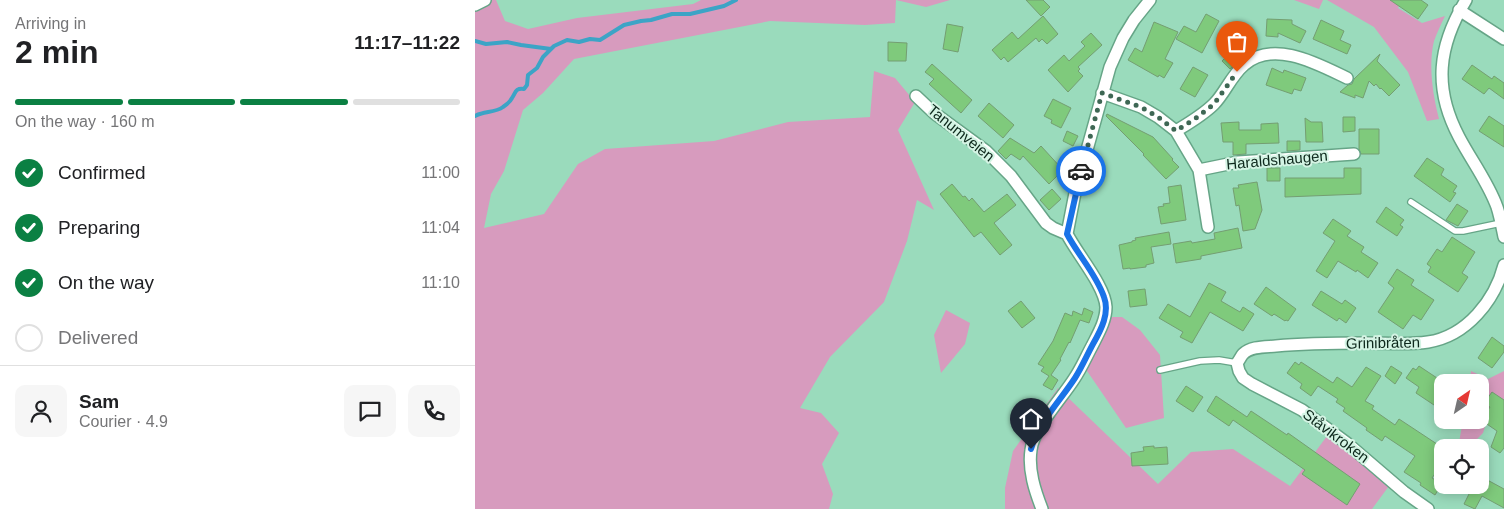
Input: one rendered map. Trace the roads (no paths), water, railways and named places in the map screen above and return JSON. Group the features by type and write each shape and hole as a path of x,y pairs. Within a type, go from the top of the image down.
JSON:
{"street":[{"path":"475,5 485,0"},
{"path":"1067,234 1075,193 1109,67 1134,20 1150,0"},
{"path":"1504,39 1463,5 1451,27 1443,52 1441,78 1448,112 1459,137 1497,207 1504,237"},
{"path":"1176,131 1214,104 1244,65 1255,57 1267,53 1293,56 1347,78"},
{"path":"1102,93 1141,107 1176,131 1199,170 1209,227"},
{"name":"Tanumveien","path":"916,96 935,113 986,151 1011,176 1046,223 1067,234 1097,282 1104,297 1105,317 1099,332 1075,378 1034,437 1030,460 1033,488 1042,509"},
{"name":"Haraldshaugen","path":"1199,170 1238,162 1355,154"},
{"name":"Grinibråten","path":"1238,367 1243,353 1253,349 1295,344 1407,344 1430,342 1451,334 1469,323 1484,306 1494,292 1504,264"},
{"name":"Ståvikroken","path":"1238,367 1243,378 1302,410 1348,444 1404,492 1428,509"}],"lane":[{"path":"1411,202 1455,231 1501,223"},
{"path":"1160,370 1200,361 1219,360 1238,367"}],"waterway":[{"path":"475,116 500,109 507,104 517,90 524,89 527,85 528,75 537,68 543,57 554,46 567,40 579,42 590,39 600,40 624,25 672,14 690,14 724,6 736,0"},
{"path":"475,41 486,44 507,42 551,49"}]}
